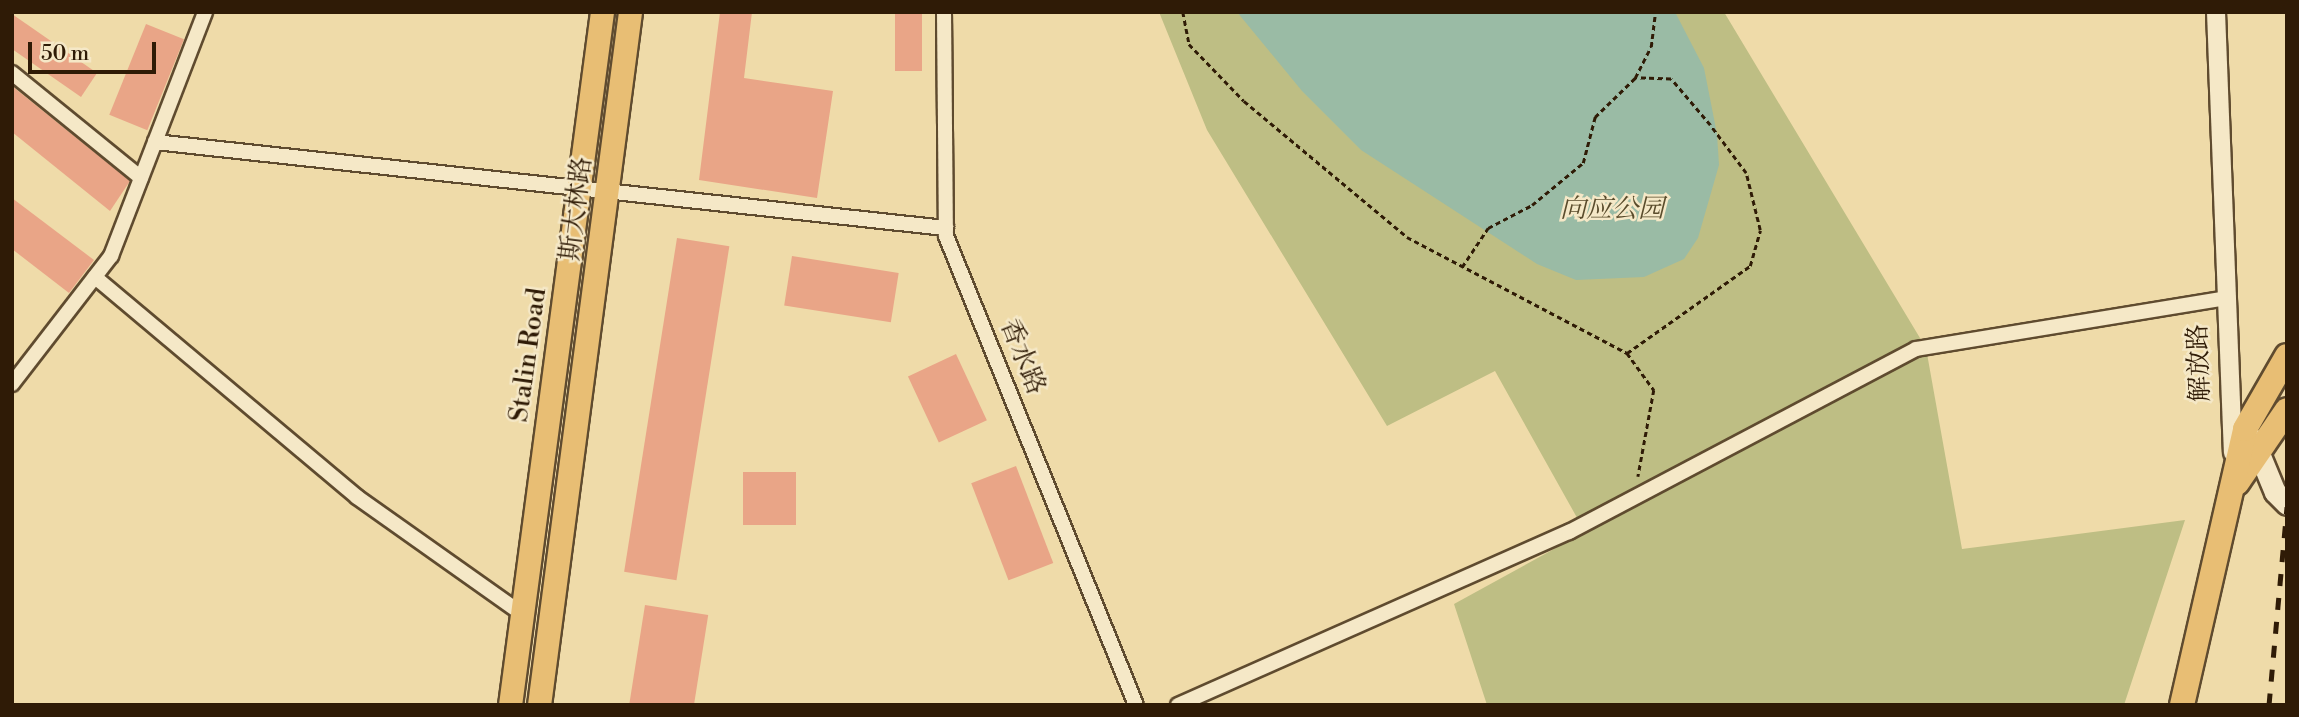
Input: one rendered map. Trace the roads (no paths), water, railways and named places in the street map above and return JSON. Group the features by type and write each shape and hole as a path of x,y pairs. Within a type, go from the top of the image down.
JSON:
{"highway":[{"path":"2234,486 2245,429 2287,356"},
{"path":"2234,486 2262,450 2287,410"},
{"name":"解放路","path":"2182,705 2234,486"}],"main road":[{"name":"Stalin Road","path":"510,705 602,12"},
{"name":"斯大林路","path":"539,705 630,12"},
{"path":"2245,429 2262,450 2275,492 2287,504"}],"street":[{"path":"12,384 111,256 205,12"},
{"name":"香水路","path":"944,12 946,229 1136,705"},
{"name":"解放路","path":"2216,12 2234,486"},
{"path":"12,73 141,178"},
{"path":"155,142 946,229"},
{"path":"95,277 357,497 522,614"},
{"path":"1178,705 1569,532 1916,349 2227,298"}],"railway":[{"path":"2269,705 2287,507"}],"park label":[{"name":"向应公园","path":"1612,210"}]}
